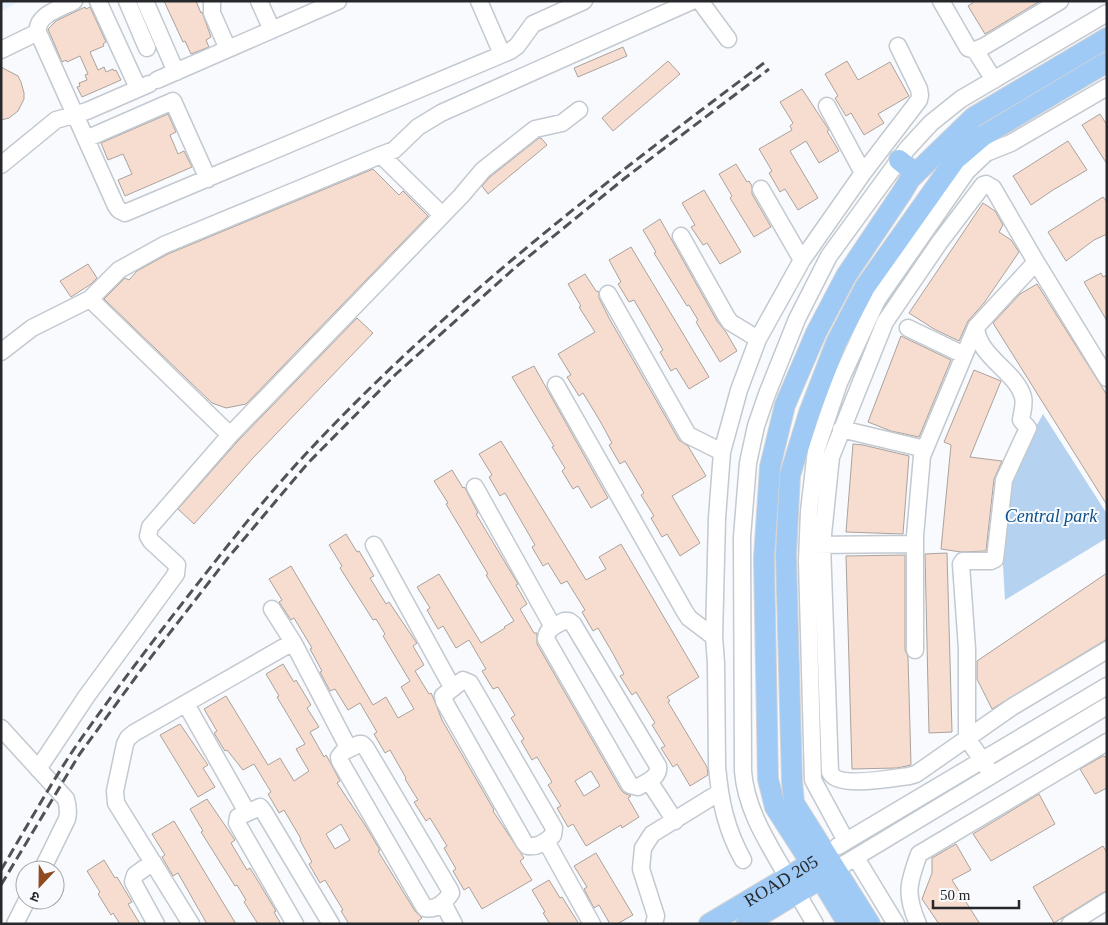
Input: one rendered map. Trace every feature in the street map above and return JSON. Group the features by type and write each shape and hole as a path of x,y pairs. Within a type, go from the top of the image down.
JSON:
{"main road":[{"path":"870,924 775,807 768,778 764,558 770,467 784,405 816,333 846,276 915,173 974,117 1107,38"},
{"path":"848,924 794,802 787,544 790,475 809,413 836,343 865,287 961,166 982,136 1107,62"},
{"path":"899,160 915,173"},
{"name":"ROAD 205","path":"709,924 792,885 823,866"},
{"name":"ROAD 205","path":"746,924 792,885"}],"street":[{"path":"74,1 44,17 38,24 38,32 116,206 122,212 129,212 514,49 533,24 584,1"},
{"path":"98,1 173,101 208,179"},
{"path":"126,1 147,48"},
{"path":"145,1 157,80"},
{"path":"212,1 212,13 228,49"},
{"path":"259,1 272,30"},
{"path":"479,1 502,54"},
{"path":"1,352 32,328 90,299 119,270 164,245 394,150 418,128 442,113 692,1"},
{"path":"700,1 728,39"},
{"path":"941,1 968,48 975,50 984,47 1060,1"},
{"path":"1,164 51,123 61,118 157,80 330,3"},
{"path":"816,924 758,825 745,789 742,537 748,463 756,426 797,319 829,256 899,160 931,123 946,109 1107,13"},
{"path":"1,50 38,32"},
{"path":"742,860 729,832 720,792 717,766 714,637 716,518 722,452 739,390 758,339 802,260 862,173 919,100 920,95 898,46"},
{"path":"975,50 994,80"},
{"path":"1107,87 1011,143 961,166 877,300 840,384 816,450 809,511 815,544 830,772 836,779 860,782 909,776 921,770 1012,707 1107,650"},
{"path":"86,139 173,101"},
{"path":"827,106 862,173"},
{"path":"38,769 86,697 176,574 177,565 148,536 150,527 230,435 483,170 535,129 562,123 579,110"},
{"path":"381,155 442,215"},
{"path":"961,166 983,185 986,184 993,188 1107,378"},
{"path":"846,841 813,780 815,544 831,457 885,322 939,243 983,185"},
{"path":"761,189 802,260"},
{"path":"681,236 730,322 758,339"},
{"path":"915,650 915,544 922,456 976,327 1036,262"},
{"path":"608,294 684,430 694,440 722,452"},
{"path":"90,299 230,435"},
{"path":"976,327 976,334 982,346 1018,386 1024,402 1020,420 1028,428 1004,480 994,559 992,561 963,561 961,564 966,649 967,738 992,776"},
{"path":"908,328 964,355"},
{"path":"556,385 685,612 714,637"},
{"path":"841,429 925,449"},
{"path":"475,487 553,626"},
{"path":"787,544 915,544"},
{"path":"374,545 452,687"},
{"path":"272,609 293,642 349,749"},
{"path":"564,621 569,621 573,624 658,766 657,775 649,781 638,787 630,785 546,639 546,634 553,626 564,621"},
{"path":"190,924 116,803 115,791 125,744 134,733 293,642"},
{"path":"463,680 470,683 554,828 553,835 536,847 528,846 524,842 444,701 443,696 452,687 463,680"},
{"path":"823,866 846,841 1107,686"},
{"path":"186,704 247,812"},
{"path":"823,866 856,858 1107,706"},
{"path":"1,728 66,799 69,812 47,860"},
{"path":"918,924 908,894 912,870 919,854 1107,742"},
{"path":"359,744 366,748 450,890 450,895 443,902 429,909 423,905 340,761 341,755 349,749 359,744"},
{"path":"649,781 674,821"},
{"path":"654,924 656,916 641,869 642,848 652,834 720,792"},
{"path":"295,924 237,823 238,817 256,808 262,809 331,924"},
{"path":"546,841 592,924"},
{"path":"856,858 896,924"},
{"path":"153,862 135,875 133,882 156,924"},
{"path":"1070,924 1107,901"},
{"path":"443,902 454,924"},
{"path":"15,924 22,910"}],"shaded area":[{"path":"1,1 20,1 1,12"}],"green space":[{"name":"Central park","path":"1043,414 1107,514 1107,538 1005,600 1002,547 1007,479"}],"building":[{"path":"164,1 196,1 211,37 206,40 209,47 191,54 185,41 183,42"},
{"path":"975,1 1040,1 985,34 968,6"},
{"path":"85,7 86,9 90,7 106,42 103,44 104,46 90,52 98,70 104,67 106,72 113,69 114,71 116,70 121,80 82,97 77,87 80,86 79,83 87,80 85,75 88,74 80,56 67,62 66,60 62,62 48,29 56,21"},
{"path":"623,47 627,56 578,77 574,68"},
{"path":"668,61 680,74 613,131 602,118"},
{"path":"847,61 858,80 890,62 909,96 878,114 884,123 864,135 851,113 846,116 835,98 838,96 825,74"},
{"path":"1,67 18,76 24,93 24,99 18,111 9,118 1,120"},
{"path":"802,89 829,130 827,131 839,151 819,163 806,141 790,151 818,198 798,210 785,189 780,192 769,173 772,171 759,149 792,130 790,126 793,123 780,102"},
{"path":"168,114 176,132 170,135 178,154 184,151 192,167 125,196 118,180 132,174 123,154 108,160 101,143"},
{"path":"1100,114 1107,125 1107,164 1082,125"},
{"path":"539,138 547,145 488,194 482,186 490,177"},
{"path":"1068,141 1087,170 1031,205 1013,176"},
{"path":"736,164 747,182 749,181 752,186 752,194 771,227 754,237 730,198 732,196 719,174"},
{"path":"373,169 399,195 403,191 428,216 246,404 226,408 212,403 104,299 125,278 129,280 137,271 168,254"},
{"path":"704,190 741,252 720,264 707,243 703,245 691,227 695,225 682,203"},
{"path":"1103,197 1107,202 1107,234 1094,240 1066,261 1048,232"},
{"path":"983,203 995,211 1003,225 999,232 1011,240 1019,252 984,303 968,321 959,341 934,329 909,313"},
{"path":"660,219 717,321 737,351 720,362 696,322 698,320 689,305 687,306 654,253 656,252 643,230"},
{"path":"631,247 709,377 689,389 676,368 671,371 660,352 663,350 634,300 629,302 618,284 621,282 609,260"},
{"path":"88,264 97,278 71,297 60,281"},
{"path":"1101,273 1103,277 1107,275 1107,321 1084,282"},
{"path":"585,274 596,291 599,292 599,298 609,318 679,440 688,446 706,476 672,496 700,543 680,556 667,534 662,537 651,518 654,516 641,495 644,493 625,461 620,464 609,445 612,443 600,421 583,393 579,396 567,377 571,375 558,354 595,332 579,307 581,306 568,284"},
{"path":"1037,284 1107,395 1107,505 993,323 1020,294"},
{"path":"357,318 373,333 253,458 194,524 178,509 237,442"},
{"path":"901,336 951,360 919,437 891,431 868,422"},
{"path":"534,366 608,498 591,508 578,486 573,489 562,471 565,468 552,447 554,446 512,377"},
{"path":"974,370 1001,381 970,457 1002,461 994,479 986,551 961,552 941,549 951,445 944,442"},
{"path":"501,441 586,580 606,569 599,557 621,544 699,677 667,697 670,701 668,702 707,767 708,775 690,786 677,764 673,767 661,748 665,746 652,725 655,723 636,692 632,695 620,676 624,674 598,628 593,631 582,612 585,610 567,581 561,584 548,563 543,566 532,547 535,545 505,493 500,496 489,477 492,475 479,454"},
{"path":"853,444 909,456 903,534 846,532"},
{"path":"452,470 463,488 465,488 478,513 476,514 518,584 516,585 527,604 520,609 534,633 537,633 537,644 621,790 631,796 628,798 639,817 622,828 621,825 586,846 573,824 568,827 557,808 561,806 548,785 552,782 537,757 532,760 521,741 524,739 511,718 515,715 498,687 493,689 482,671 486,669 469,640 456,648 443,626 438,629 427,610 430,608 417,587 439,574 481,643 514,621 434,481","holes":["591,771 600,786 584,796 575,781"]},
{"path":"346,534 374,576 370,578 386,604 389,602 417,643 413,646 424,665 415,671 429,694 431,693 442,720 493,811 524,858 520,861 532,880 482,909 469,887 464,890 453,871 456,869 444,848 447,846 430,818 426,821 414,802 418,800 390,750 385,753 374,734 377,732 360,703 348,710 335,689 330,691 310,649 312,648 294,618 291,620 279,602 282,600 269,579 291,566 373,705 386,697 398,718 414,709 401,687 410,681 383,636 385,634 376,619 373,620 340,568 342,566 329,545"},
{"path":"947,553 952,732 929,733 925,554"},
{"path":"905,555 905,650 908,657 911,765 897,768 852,769 846,556"},
{"path":"1107,573 1107,639 992,709 977,679 977,661"},
{"path":"283,664 294,682 296,680 311,705 307,708 319,727 310,732 324,757 326,755 330,762 340,781 337,783 365,825 380,850 378,851 415,911 422,918 418,921 420,924 349,924 325,880 320,883 309,864 312,862 301,839 284,810 279,813 268,794 271,792 254,764 243,770 227,750 225,751 214,733 217,731 204,709 226,696 268,765 280,758 294,781 309,771 296,749 305,744 277,697 279,696 266,674","holes":["341,824 350,840 335,849 326,834"]},
{"path":"180,724 208,765 203,768 215,787 198,797 160,735"},
{"path":"1103,756 1107,757 1107,788 1095,794 1080,769"},
{"path":"1039,794 1055,824 991,861 973,834"},
{"path":"207,799 235,840 231,843 247,870 250,868 276,911 274,912 281,924 258,924 244,902 246,900 237,885 235,886 201,832 203,831 190,809"},
{"path":"174,821 236,924 207,924 178,873 173,876 162,857 165,855 152,834"},
{"path":"956,844 971,870 952,880 980,924 939,924 922,899 932,873 932,858"},
{"path":"1103,846 1107,853 1107,891 1054,923 1033,887"},
{"path":"596,853 633,915 617,924 610,924 599,905 594,908 584,889 587,887 574,866"},
{"path":"104,860 132,902 128,904 140,924 120,924 113,913 111,915 98,894 100,892 87,871"},
{"path":"549,880 579,924 550,924 532,890"}],"railway":[{"path":"1,870 64,764 102,710 230,543 303,457 410,350 524,250 643,155 764,63"},
{"path":"1,885 79,755 141,670 227,559 308,463 396,374 517,266 625,178 769,69"}]}
